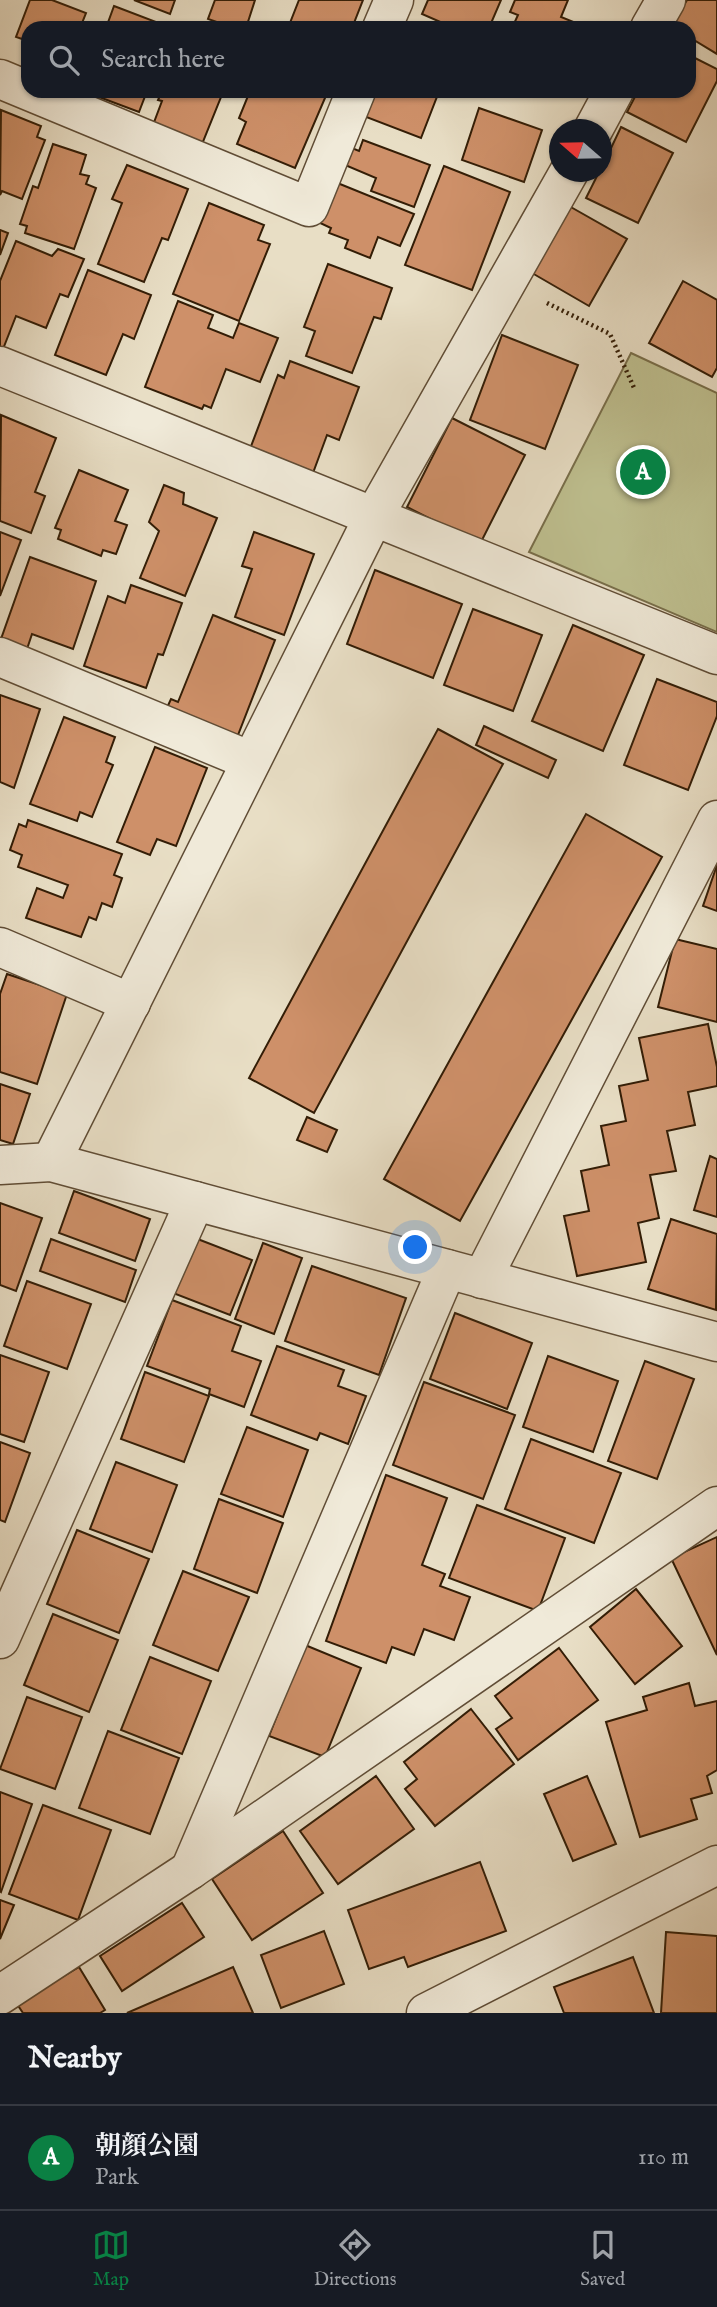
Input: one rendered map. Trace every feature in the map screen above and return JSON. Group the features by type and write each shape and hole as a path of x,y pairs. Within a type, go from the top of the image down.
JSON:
{"street":[{"path":"385,21 394,0"},
{"path":"654,21 666,0"},
{"path":"0,79 21,88"},
{"path":"46,98 309,206 353,98"},
{"path":"599,119 610,98"},
{"path":"51,1162 373,517 563,182"},
{"path":"0,366 717,655"},
{"path":"0,657 251,761"},
{"path":"190,1870 465,1274 717,820"},
{"path":"0,947 131,1003"},
{"path":"0,1165 51,1162 717,1342"},
{"path":"0,1639 195,1201"},
{"path":"0,1995 190,1870 717,1506"},
{"path":"426,2013 717,1865"}],"path":[{"path":"506,282 610,334 635,390"}],"green space":[{"path":"631,353 717,393 717,632 529,552"}],"building":[{"path":"30,0 52,0 86,13 83,21 22,21"},
{"path":"134,0 175,0 170,14"},
{"path":"215,0 255,0 248,21 208,19"},
{"path":"299,0 363,0 355,21 291,21"},
{"path":"428,0 501,0 492,21 438,21 422,14"},
{"path":"515,0 568,0 561,17 571,21 515,21 518,15 510,12"},
{"path":"687,0 717,0 717,54 696,41 696,21 675,21"},
{"path":"114,6 153,21 109,21"},
{"path":"21,24 21,39 16,37"},
{"path":"696,58 717,69 717,81 686,142 627,112 634,98 696,98"},
{"path":"102,98 144,98 139,112"},
{"path":"221,98 200,149 153,125 162,101 158,100"},
{"path":"247,98 325,98 295,168 237,144 246,122 239,118"},
{"path":"367,98 436,98 421,138 361,115"},
{"path":"479,108 542,130 524,182 462,160"},
{"path":"1,110 41,126 37,137 45,140 22,199 2,191 0,195"},
{"path":"621,127 673,153 638,223 586,198 594,182 612,182 612,146"},
{"path":"363,140 430,165 414,207 371,191 376,178 345,165 352,148 359,151"},
{"path":"53,144 86,155 80,174 89,176 86,184 96,188 74,249 25,233 27,226 20,224 33,186 38,188"},
{"path":"127,165 188,189 168,240 162,238 144,282 98,264 122,203 112,199"},
{"path":"444,166 510,192 472,290 405,265"},
{"path":"335,182 414,214 400,246 378,237 370,258 345,248 348,240 329,233 331,228 318,222"},
{"path":"209,203 264,225 258,240 270,244 239,321 173,294"},
{"path":"569,206 627,239 589,306 532,273"},
{"path":"0,230 8,233 0,255"},
{"path":"16,241 52,256 58,249 84,259 68,297 60,294 46,328 16,316 3,349 0,348 0,281"},
{"path":"328,264 392,288 381,319 374,317 352,373 306,356 315,331 304,327"},
{"path":"88,270 151,295 134,339 123,334 106,375 55,355"},
{"path":"683,281 717,300 717,368 712,377 649,343"},
{"path":"178,301 213,315 208,328 233,338 239,323 278,338 260,382 226,369 211,408 204,405 202,409 145,387"},
{"path":"502,335 578,365 545,449 470,420"},
{"path":"290,361 359,387 339,440 327,435 313,473 250,449 278,375 284,378"},
{"path":"1,415 56,438 35,492 45,496 31,533 0,521"},
{"path":"452,418 525,455 480,544 407,507"},
{"path":"79,470 128,490 115,521 127,525 116,554 103,550 101,556 58,539 61,530 55,528"},
{"path":"164,485 184,493 183,504 217,518 185,596 140,578 159,531 149,522"},
{"path":"0,532 21,540 0,596"},
{"path":"254,532 314,554 284,635 235,617 252,569 242,566"},
{"path":"30,557 96,581 73,649 32,634 27,649 1,639"},
{"path":"375,570 462,604 433,678 347,644"},
{"path":"131,585 182,603 163,655 158,654 146,688 84,666 108,596 125,603"},
{"path":"473,609 542,635 513,711 444,685"},
{"path":"213,615 275,640 238,735 165,712 171,699 178,702"},
{"path":"573,625 644,655 603,751 532,721"},
{"path":"657,679 717,702 717,716 688,790 624,765"},
{"path":"0,695 40,709 14,788 0,782"},
{"path":"64,717 115,737 106,762 113,765 92,817 80,812 77,821 30,804"},
{"path":"484,726 556,760 548,778 476,745"},
{"path":"438,729 503,764 314,1113 249,1078"},
{"path":"155,747 207,768 176,846 157,839 150,855 117,842"},
{"path":"586,814 662,857 460,1221 384,1179"},
{"path":"28,820 122,854 114,875 122,878 112,907 102,903 96,920 89,917 81,937 26,918 37,888 63,898 68,885 18,867 22,855 10,850 19,824 26,827"},
{"path":"717,865 717,911 703,906"},
{"path":"675,939 717,949 717,1022 658,1007"},
{"path":"7,974 67,994 37,1084 0,1072 0,994"},
{"path":"708,1024 717,1067 717,1086 688,1092 695,1125 667,1131 676,1171 650,1175 659,1218 638,1223 646,1262 577,1276 564,1216 589,1211 581,1171 609,1165 601,1126 626,1121 619,1086 648,1080 639,1038"},
{"path":"0,1084 30,1094 13,1144 0,1140"},
{"path":"307,1117 337,1130 327,1152 297,1140"},
{"path":"710,1156 717,1159 717,1217 694,1210"},
{"path":"74,1191 150,1219 135,1261 59,1233"},
{"path":"0,1203 42,1218 16,1291 0,1285"},
{"path":"671,1219 717,1234 716,1310 648,1289"},
{"path":"195,1238 252,1260 230,1315 173,1293"},
{"path":"51,1239 136,1270 125,1302 40,1271"},
{"path":"263,1243 302,1258 274,1334 235,1319"},
{"path":"312,1266 406,1298 379,1375 285,1341"},
{"path":"27,1281 91,1304 67,1369 4,1346"},
{"path":"172,1300 241,1326 232,1351 261,1361 244,1407 209,1394 210,1389 147,1366"},
{"path":"455,1313 532,1343 507,1409 430,1379"},
{"path":"277,1346 344,1370 338,1386 366,1396 348,1444 320,1433 317,1440 251,1415"},
{"path":"0,1355 49,1372 24,1442 0,1434"},
{"path":"548,1356 618,1381 593,1452 523,1427"},
{"path":"645,1361 694,1379 657,1479 608,1461"},
{"path":"145,1372 209,1396 184,1462 121,1439"},
{"path":"424,1382 515,1415 483,1499 393,1465"},
{"path":"247,1427 308,1450 283,1517 221,1494"},
{"path":"531,1439 621,1473 594,1543 505,1509"},
{"path":"0,1442 30,1453 5,1522 0,1520"},
{"path":"116,1462 177,1485 152,1552 90,1529"},
{"path":"386,1475 447,1498 422,1565 445,1574 440,1586 470,1597 454,1640 424,1629 414,1655 392,1647 386,1663 326,1641"},
{"path":"219,1499 283,1523 257,1593 194,1569"},
{"path":"477,1505 565,1538 538,1611 449,1578"},
{"path":"77,1530 149,1559 119,1633 47,1604"},
{"path":"717,1537 717,1655 671,1558"},
{"path":"183,1571 249,1597 218,1671 153,1645"},
{"path":"636,1589 682,1646 635,1684 590,1627"},
{"path":"53,1614 118,1640 89,1712 24,1685"},
{"path":"305,1645 361,1668 325,1757 269,1736"},
{"path":"559,1648 598,1700 518,1760 496,1729 512,1718 495,1696"},
{"path":"150,1657 211,1681 182,1754 121,1730"},
{"path":"689,1683 695,1706 717,1701 717,1770 707,1776 712,1793 691,1799 697,1819 640,1837 606,1722 647,1710 643,1697"},
{"path":"27,1697 82,1717 55,1789 0,1769"},
{"path":"471,1709 514,1764 435,1826 405,1789 417,1779 404,1762"},
{"path":"108,1731 179,1758 150,1834 79,1808"},
{"path":"376,1776 414,1829 338,1884 300,1831"},
{"path":"587,1776 616,1844 573,1861 544,1794"},
{"path":"0,1792 32,1804 1,1892 0,1891"},
{"path":"43,1805 111,1830 78,1920 9,1894"},
{"path":"283,1831 323,1893 252,1940 212,1879"},
{"path":"480,1862 506,1931 408,1967 404,1957 369,1969 348,1910"},
{"path":"0,1900 14,1905 0,1939"},
{"path":"182,1903 204,1937 122,1991 100,1956"},
{"path":"324,1931 344,1984 281,2008 261,1955"},
{"path":"666,1932 717,1936 717,2013 661,2013"},
{"path":"633,1957 654,2013 564,2013 554,1987"},
{"path":"79,1967 105,2010 100,2013 23,2013 17,2004"},
{"path":"233,1967 253,2013 127,2013"}],"place":[{"name":"朝顔公園","path":"643,472"}]}
